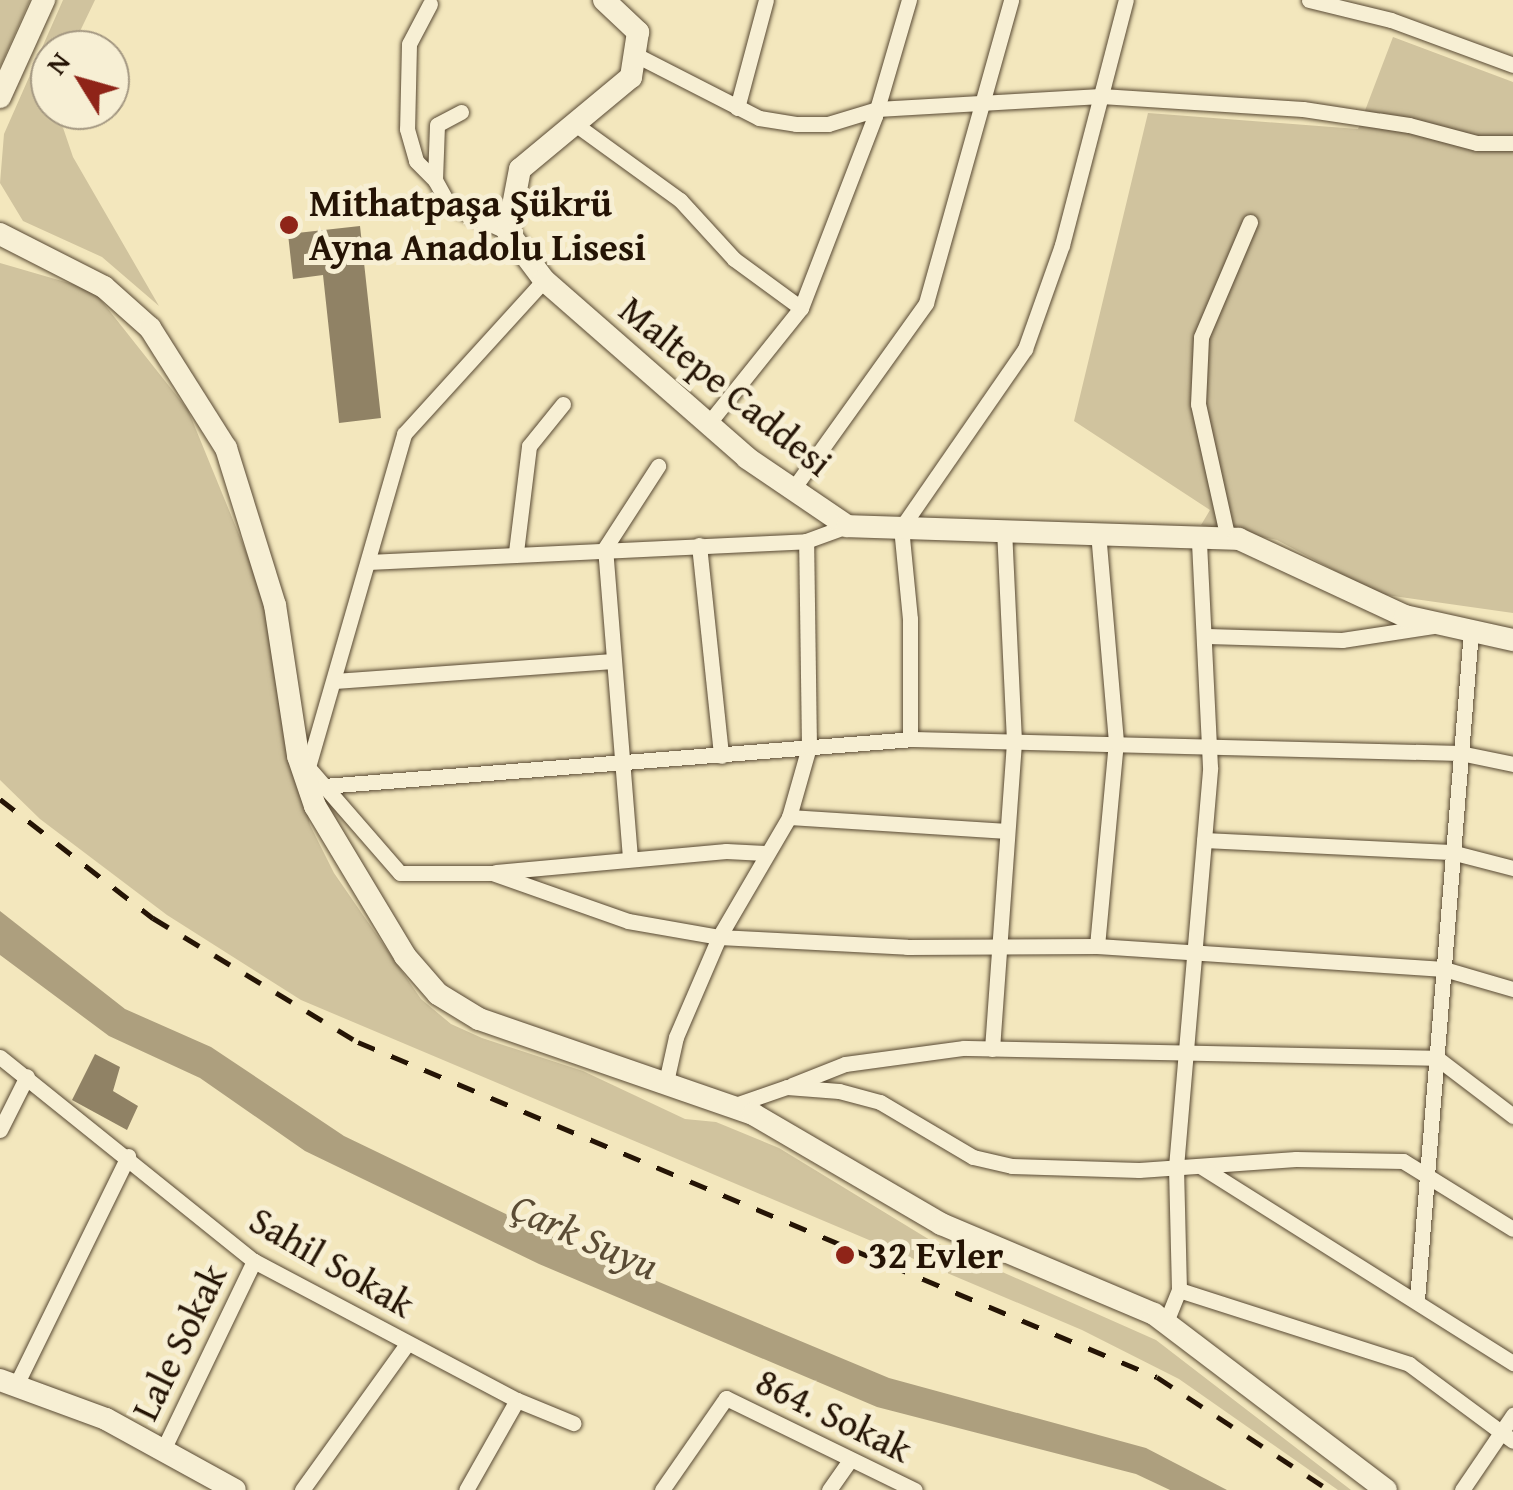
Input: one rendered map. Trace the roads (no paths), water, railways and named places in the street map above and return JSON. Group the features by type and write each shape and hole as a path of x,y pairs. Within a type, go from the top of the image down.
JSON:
{"street":[{"path":"0,97 44,0"},
{"path":"737,108 766,0"},
{"path":"708,424 802,308 877,109 909,0"},
{"path":"793,489 926,303 1012,0"},
{"path":"910,739 910,619 901,528 1025,349 1126,0"},
{"path":"1309,0 1390,20 1513,65"},
{"path":"430,4 409,44 408,129 416,161 449,205 508,232 520,170 631,77 638,32 616,5"},
{"path":"634,54 737,108 796,124 828,124 877,109 1101,96 1303,110 1410,124 1477,143 1513,144"},
{"path":"434,180 437,125 461,112"},
{"path":"575,124 680,200 734,259 802,308"},
{"path":"0,219 22,244"},
{"path":"1228,539 1198,404 1201,337 1250,222"},
{"name":"Maltepe Caddesi","path":"508,232 544,280 708,424 846,526 1228,539 1405,616 1513,640"},
{"path":"0,234 80,274 150,328 226,448 275,605 303,762 346,864 438,994 478,1019 732,1106 941,1224 1166,1322 1386,1490"},
{"path":"0,253 80,274"},
{"path":"303,762 334,681 404,434 544,280"},
{"path":"516,552 529,446 563,404"},
{"path":"630,858 618,761 605,548 658,466"},
{"path":"368,562 806,541 846,526"},
{"path":"992,1050 1004,831 1014,741 1004,531"},
{"path":"1097,946 1116,742 1098,534"},
{"path":"1166,1322 1180,1290 1176,1167 1210,744 1199,538"},
{"path":"666,1082 676,1037 719,937 788,818 810,747 806,541"},
{"path":"699,545 721,756"},
{"path":"1207,636 1342,640 1442,625"},
{"path":"1417,1300 1471,631"},
{"path":"334,681 612,662"},
{"path":"324,786 910,739 1460,753 1513,764"},
{"path":"303,762 400,873 492,873 630,858 765,854"},
{"path":"788,818 1004,831"},
{"path":"1204,840 1452,852 1513,868"},
{"path":"492,873 628,921 719,937 907,947 999,943 1097,946 1444,969 1513,989"},
{"path":"732,1106 845,1064 992,1050 1186,1050 1438,1058 1513,1116"},
{"name":"Sahil Sokak","path":"0,1058 128,1156 254,1262 517,1400 572,1423"},
{"path":"0,1130 27,1076"},
{"path":"786,1087 880,1102 973,1157 1012,1166 1403,1162 1513,1229"},
{"path":"128,1156 8,1383 106,1418 232,1489"},
{"path":"1200,1166 1513,1363"},
{"name":"Lale Sokak","path":"163,1450 254,1262"},
{"path":"1180,1290 1409,1364 1507,1436"},
{"path":"302,1490 407,1344"},
{"name":"864. Sokak","path":"662,1490 726,1398 914,1490"},
{"path":"466,1490 517,1400"},
{"path":"1462,1490 1507,1436 1513,1415"},
{"path":"829,1490 850,1460"}],"railway":[{"path":"0,799 153,918 358,1042 1157,1377 1329,1490"}],"place":[{"name":"Mithatpaşa Şükrü Ayna Anadolu Lisesi","path":"289,225"},
{"name":"32 Evler","path":"845,1255"}],"water label":[{"name":"Çark Suyu","path":"585,1236"}]}
